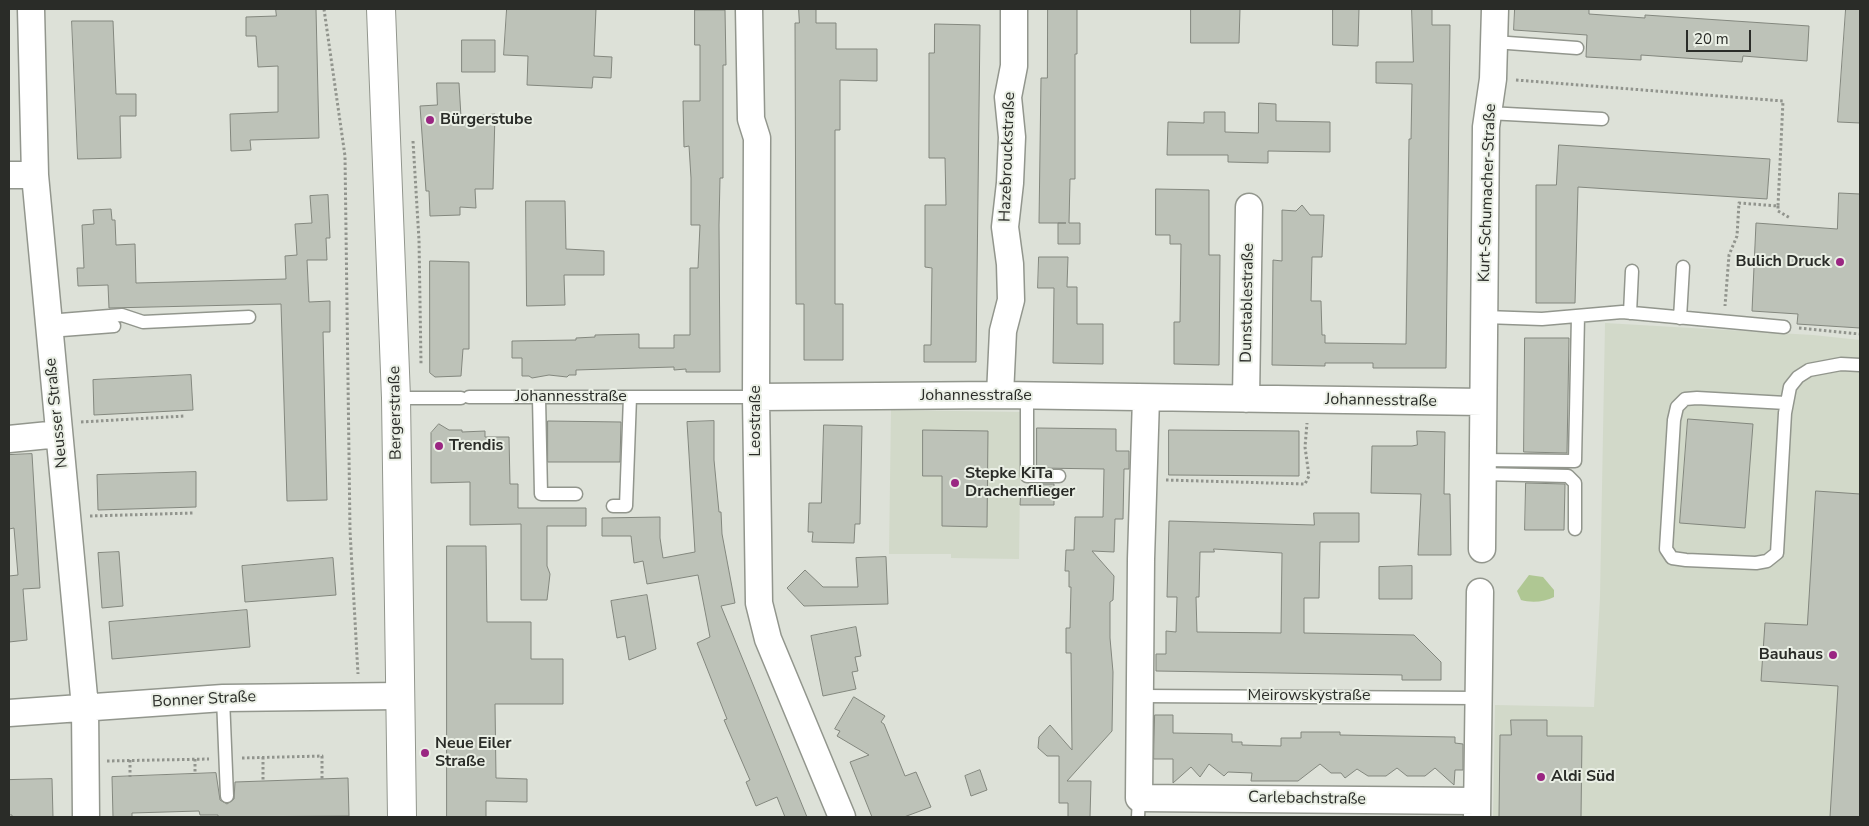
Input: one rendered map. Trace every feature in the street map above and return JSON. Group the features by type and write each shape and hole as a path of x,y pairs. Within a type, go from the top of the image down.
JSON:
{"street":[{"name":"Neusser Straße","path":"32,9 36,175 48,326 85,707 86,817"},
{"name":"Bergerstraße","path":"381,9 396,398 402,817"},
{"name":"Leostraße","path":"749,9 751,119 757,138 756,398 759,603 768,639 842,817"},
{"name":"Hazebrouckstraße","path":"1000,395 1004,331 1011,300 1010,264 1005,227 1010,183 1012,137 1008,98 1014,66 1014,9"},
{"name":"Kurt-Schumacher-Straße","path":"1482,549 1488,113 1493,79 1495,9"},
{"path":"9,175 36,175"},
{"name":"Dunstablestraße","path":"1246,399 1249,207"},
{"name":"Johannesstraße","path":"756,398 1000,395 1483,402"},
{"path":"1138,808 1146,398"},
{"path":"9,439 59,429"},
{"name":"Carlebachstraße","path":"1138,808 1476,809 1480,592"},
{"name":"Bonner Straße","path":"9,713 223,698 400,696"}],"lane":[{"path":"1494,42 1577,48"},
{"path":"1488,113 1602,119"},
{"path":"1680,318 1682,267"},
{"path":"1630,313 1632,271"},
{"path":"1485,316 1542,319 1630,313 1784,327"},
{"path":"48,326 122,314 143,322 249,317"},
{"path":"1482,467 1575,461 1578,316"},
{"path":"48,326 114,326"},
{"path":"1786,403 1698,398 1685,399 1677,407 1674,420 1666,549 1672,558 1756,563 1767,561 1777,553 1786,403 1790,387 1798,377 1810,370 1841,364 1860,365"},
{"path":"1027,396 1027,476 1059,476"},
{"name":"Johannesstraße","path":"396,398 756,398"},
{"path":"539,398 541,494 576,494"},
{"path":"613,506 626,506 630,398"},
{"path":"1482,467 1568,476 1575,483 1575,529"},
{"name":"Meirowskystraße","path":"1141,696 1477,698"},
{"path":"223,698 227,796"}],"path":[{"path":"324,9 345,156 350,531 360,696"},
{"path":"1493,79 1783,101 1778,211 1790,218"},
{"path":"1724,321 1729,255 1737,236 1739,203 1778,206"},
{"path":"1784,327 1860,334"},
{"path":"1143,480 1305,484 1309,476 1306,447 1307,400"},
{"path":"59,429 185,416"},
{"path":"67,517 194,513"},
{"path":"84,761 322,756 322,779"},
{"path":"263,757 263,781"},
{"path":"195,759 195,774"},
{"path":"130,760 130,777"}],"shaded area":[{"path":"1605,323 1813,335 1860,340 1860,817 1493,817 1495,705 1594,707 1600,597"},
{"name":"Stepke KiTa Drachenflieger","path":"891,410 1021,412 1019,559 951,558 951,554 889,554"}],"green space":[{"path":"1529,575 1543,577 1554,590 1554,597 1538,602 1521,600 1517,591"}],"building":[{"path":"276,9 316,9 319,138 250,140 251,150 231,151 230,114 278,112 278,66 258,67 256,36 246,36 246,17 276,16"},
{"path":"507,9 596,9 594,56 612,57 611,78 593,77 592,88 527,85 528,56 504,55"},
{"path":"799,9 816,9 816,23 836,23 836,49 877,49 877,81 840,80 840,130 835,130 835,304 843,304 843,360 804,360 804,304 796,304 795,23 799,23"},
{"path":"1048,9 1077,9 1075,179 1070,179 1069,223 1080,223 1080,244 1058,244 1058,223 1039,223 1041,78 1047,78"},
{"path":"1191,9 1240,9 1239,43 1191,43"},
{"path":"1333,9 1359,9 1358,46 1333,45"},
{"path":"1412,9 1432,9 1432,25 1450,25 1446,368 1373,368 1373,363 1325,363 1325,366 1272,365 1273,260 1282,261 1282,210 1296,211 1302,205 1310,215 1324,215 1322,257 1312,257 1311,301 1321,301 1322,335 1325,335 1325,343 1406,344 1409,139 1411,139 1412,84 1376,83 1376,62 1413,62"},
{"path":"1515,9 1589,9 1589,14 1645,18 1645,15 1809,26 1807,61 1743,56 1742,62 1641,55 1641,60 1586,57 1587,35 1514,30"},
{"path":"1846,9 1860,9 1860,123 1838,122"},
{"path":"695,10 725,10 726,65 723,65 723,178 720,178 719,225 720,372 686,372 686,369 674,370 674,367 576,370 576,375 569,375 567,377 549,375 532,378 522,376 522,358 512,358 512,341 576,340 576,338 595,337 595,335 639,334 639,348 674,348 674,335 690,335 690,268 698,268 700,225 691,225 689,146 684,147 683,101 700,101 700,45 695,45"},
{"path":"72,21 113,21 116,94 136,94 136,116 120,116 121,158 78,159"},
{"path":"935,24 980,25 976,362 924,362 924,345 931,345 932,268 925,267 925,205 946,205 945,158 929,158 929,53 934,53"},
{"path":"462,40 495,40 495,72 462,72"},
{"path":"437,83 459,83 461,117 495,114 493,189 475,189 476,208 460,207 460,215 430,216 429,191 426,191 420,106 437,105"},
{"path":"1259,103 1276,104 1276,121 1330,122 1330,152 1268,151 1268,163 1228,162 1228,155 1167,155 1168,122 1204,123 1204,112 1225,112 1225,132 1258,133"},
{"path":"1559,145 1770,159 1767,199 1578,187 1575,303 1536,303 1536,185 1556,185"},
{"path":"1156,189 1209,190 1209,255 1220,255 1219,365 1174,364 1174,322 1180,322 1181,244 1170,244 1170,235 1156,235"},
{"path":"1839,193 1860,194 1860,328 1797,324 1798,314 1752,311 1756,223 1837,229"},
{"path":"328,195 330,238 326,238 327,260 307,260 309,302 330,301 330,332 323,332 327,500 287,501 281,304 109,308 108,285 78,286 77,268 84,268 82,225 94,224 93,210 111,209 112,220 115,220 116,245 135,244 136,283 286,279 285,256 297,255 295,224 312,223 310,196"},
{"path":"526,201 565,201 566,249 604,251 604,275 564,275 565,305 527,306"},
{"path":"1039,257 1068,257 1067,287 1077,287 1077,324 1103,324 1103,364 1053,363 1054,288 1038,288"},
{"path":"430,261 469,262 469,349 463,349 461,376 435,377 430,373"},
{"path":"1525,338 1569,338 1567,453 1524,452"},
{"path":"191,375 193,410 94,415 93,380"},
{"path":"1688,419 1753,424 1745,528 1680,523"},
{"path":"548,421 621,422 620,462 548,462"},
{"path":"714,421 714,460 719,512 721,512 722,534 735,603 721,606 807,817 785,817 777,797 756,806 746,782 750,780 724,720 727,719 697,643 710,637 698,575 647,584 643,561 634,563 631,536 602,536 602,518 660,517 660,538 663,558 695,552 687,422"},
{"path":"439,424 449,430 462,430 462,432 485,431 485,437 509,437 510,484 518,484 518,508 586,508 586,526 547,526 547,566 550,574 547,600 521,600 521,524 470,525 470,482 431,483 431,433"},
{"path":"824,425 862,426 860,524 855,524 854,543 812,542 813,532 808,532 809,503 821,503"},
{"path":"1037,428 1116,429 1116,451 1129,451 1129,469 1124,469 1123,519 1115,519 1114,552 1092,551 1114,576 1113,600 1110,602 1110,638 1113,672 1112,731 1067,781 1091,781 1090,817 1068,817 1068,803 1059,803 1059,756 1047,756 1038,748 1039,737 1050,725 1072,750 1071,653 1066,653 1066,628 1070,628 1071,587 1069,587 1069,571 1065,571 1066,550 1074,550 1075,517 1103,517 1104,469 1037,468"},
{"path":"923,430 988,431 987,527 942,526 942,476 923,476"},
{"path":"1169,430 1299,431 1299,476 1169,475"},
{"path":"1417,431 1445,432 1444,494 1450,494 1451,555 1418,555 1421,494 1371,493 1372,446 1417,445"},
{"path":"32,454 40,588 23,589 27,640 9,642 9,576 18,575 14,528 9,529 9,455"},
{"path":"196,472 196,507 98,510 97,475"},
{"path":"1526,483 1565,484 1564,530 1525,530"},
{"path":"1037,484 1054,484 1054,505 1020,505 1021,487 1037,487"},
{"name":"Bauhaus","path":"1816,491 1860,494 1860,817 1830,817 1838,686 1761,681 1765,623 1807,625"},
{"path":"1314,513 1359,513 1359,542 1320,542 1319,598 1304,598 1304,633 1414,635 1441,662 1441,680 1402,680 1402,675 1156,671 1156,654 1166,654 1166,631 1176,632 1177,597 1167,597 1169,521 1314,525","holes":["1214,549 1282,553 1281,633 1197,632 1196,597 1199,597 1200,552 1214,552"]},
{"path":"447,546 486,546 487,622 531,622 531,659 563,659 563,704 495,704 496,778 527,779 527,802 486,801 486,817 447,817"},
{"path":"119,552 123,606 102,608 98,553"},
{"path":"886,557 888,604 804,606 787,588 805,570 823,587 858,587 856,558"},
{"path":"333,558 336,595 245,602 242,566"},
{"path":"1412,566 1412,599 1379,599 1379,567"},
{"path":"647,595 656,649 629,660 625,636 617,638 611,601"},
{"path":"247,610 250,647 112,659 109,622"},
{"path":"856,627 861,656 855,657 858,671 852,672 856,689 823,696 811,636"},
{"path":"854,697 885,716 881,722 884,724 905,776 916,772 931,807 904,817 872,817 850,762 869,755 837,736 840,731 835,729"},
{"path":"1155,715 1173,715 1173,733 1232,734 1232,742 1242,742 1242,745 1281,746 1281,738 1301,738 1301,732 1340,732 1340,735 1455,737 1455,743 1463,744 1463,770 1455,770 1454,785 1435,768 1425,776 1407,776 1397,768 1386,776 1368,776 1357,769 1345,778 1341,773 1331,773 1320,764 1298,781 1251,781 1252,773 1228,772 1224,776 1209,764 1200,777 1191,767 1173,783 1173,759 1154,759"},
{"name":"Aldi Süd","path":"1511,720 1547,720 1547,736 1582,736 1581,817 1499,817 1500,735 1511,735"},
{"path":"980,770 987,790 971,796 965,776"},
{"path":"216,773 220,800 227,804 234,799 235,782 348,778 349,816 218,817 218,815 200,815 199,811 132,813 132,817 113,817 112,777"},
{"path":"52,779 53,817 12,817 12,815 9,815 9,780"}],"place":[{"name":"Bürgerstube","path":"430,120"},
{"name":"Bulich Druck","path":"1840,262"},
{"name":"Trendis","path":"439,446"},
{"name":"Stepke KiTa Drachenflieger","path":"955,483"},
{"name":"Bauhaus","path":"1833,655"},
{"name":"Neue Eiler Straße","path":"425,753"},
{"name":"Aldi Süd","path":"1541,777"}]}
